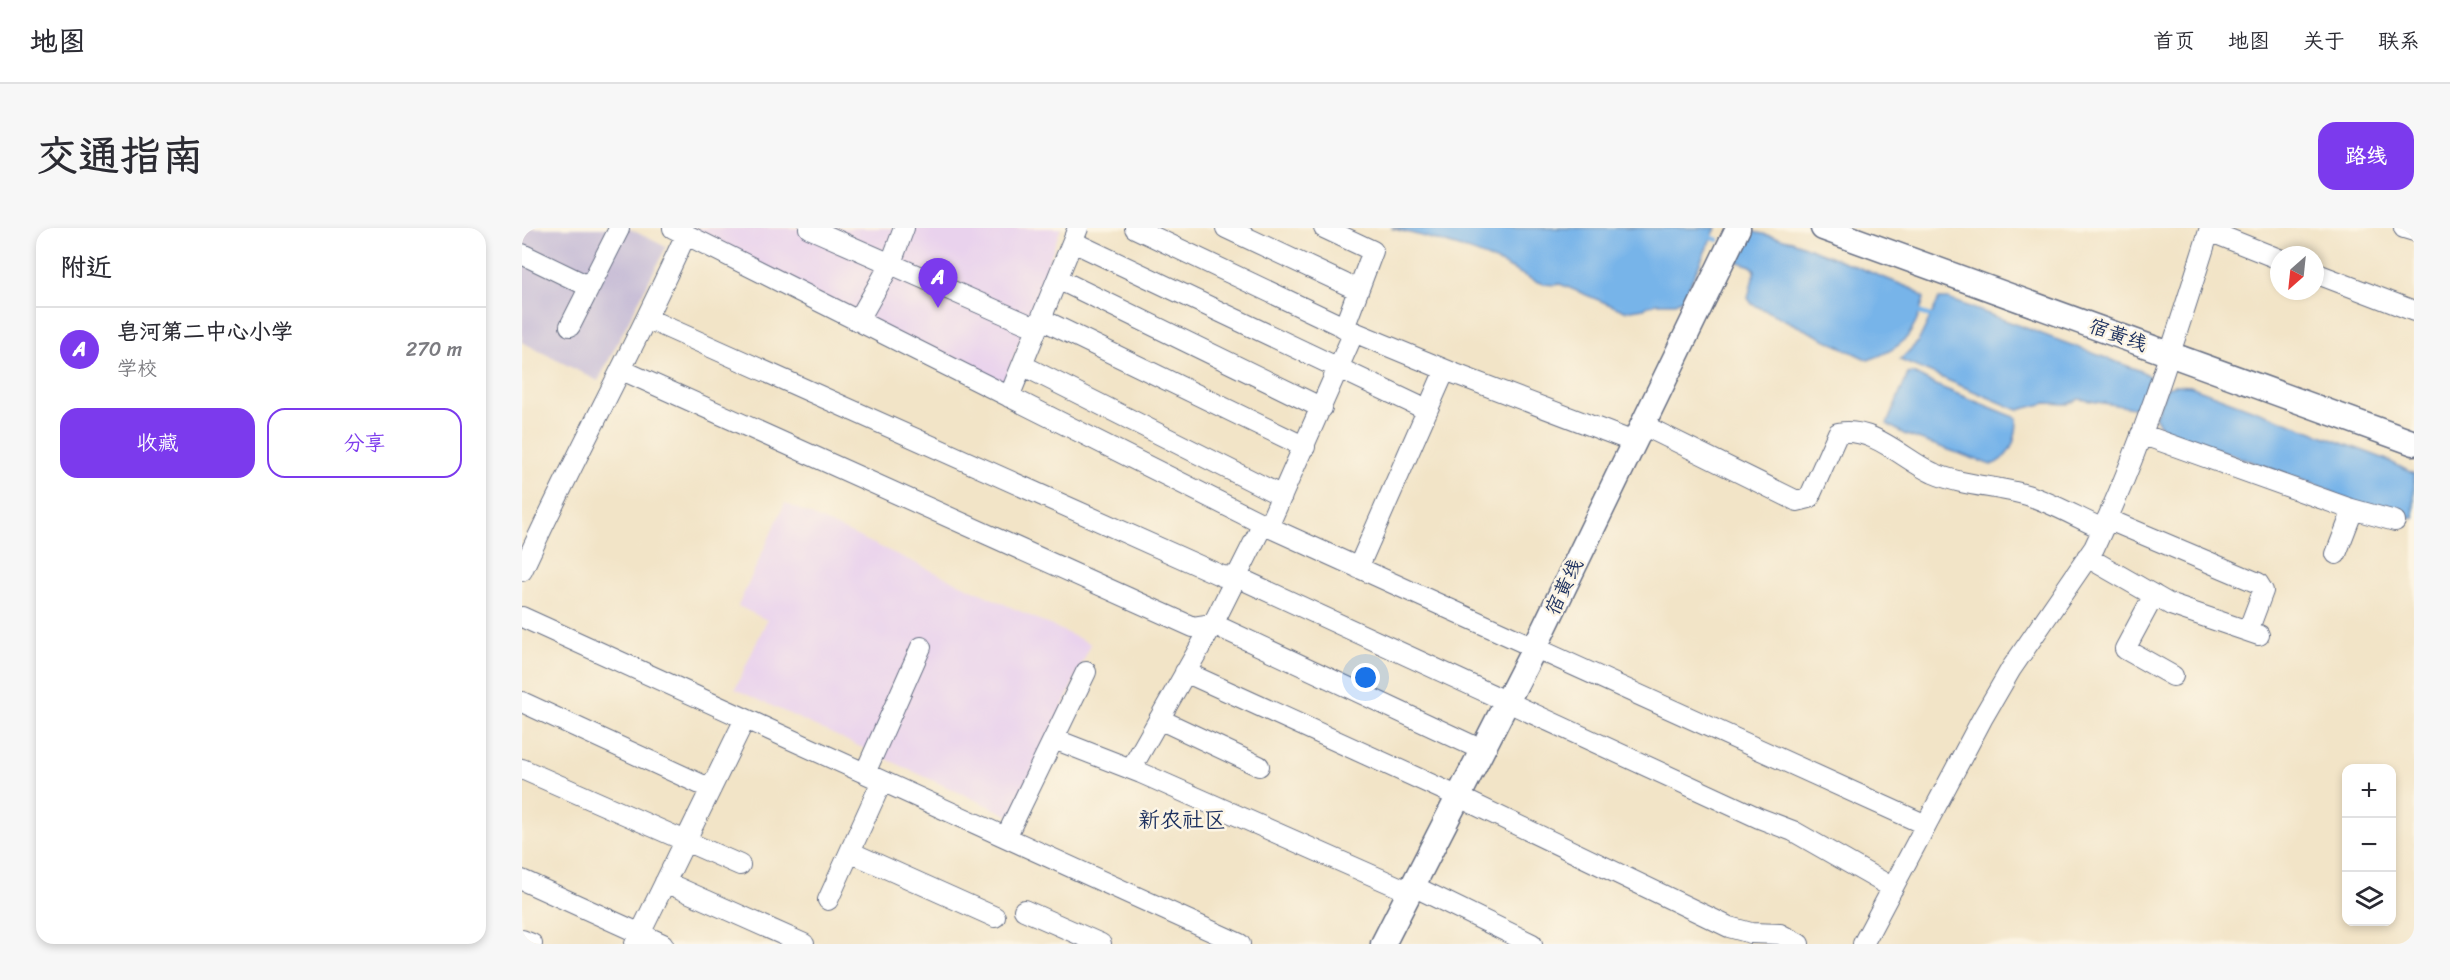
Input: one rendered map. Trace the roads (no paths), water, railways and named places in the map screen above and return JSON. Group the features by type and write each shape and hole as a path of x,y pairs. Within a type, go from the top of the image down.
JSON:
{"main road":[{"name":"宿黄线","path":"1383,944 1535,647 1738,228"},
{"name":"宿黄线","path":"1823,228 2414,443"}],"street":[{"path":"809,228 1033,321 1305,447"},
{"path":"858,321 891,263 904,228"},
{"path":"1135,228 1349,330 1445,370 1639,433 1797,501 1809,498 1838,433 1850,430 1868,435 1933,473 1959,482 2028,495 2258,583 2263,591 2253,633 2171,605 2087,557"},
{"path":"1226,228 1358,290"},
{"path":"1131,769 1282,496 1339,368 1358,290 1373,251 1324,228"},
{"path":"2404,228 2414,231"},
{"path":"570,326 619,229"},
{"path":"1863,944 1982,719 2011,669 2087,557 2105,524 2172,355 2209,230 2270,255"},
{"path":"522,571 648,319 679,231 1265,526 1926,825"},
{"path":"1009,397 1022,364 1033,321 1058,279 1076,235 1427,410"},
{"path":"522,254 590,287"},
{"path":"2324,277 2414,312"},
{"path":"1058,279 1322,408"},
{"path":"648,319 1222,576 1237,577 1508,700 1749,813 1793,831 1893,888"},
{"path":"1022,364 1282,496"},
{"path":"622,370 1193,627 1213,624 1482,750"},
{"path":"1358,568 1445,370"},
{"path":"2141,434 2353,510 2395,521"},
{"path":"2336,554 2353,510"},
{"path":"2154,595 2125,649 2173,676"},
{"path":"522,617 1240,944"},
{"path":"828,900 850,852 874,777 921,647"},
{"path":"1006,837 1086,672"},
{"path":"1185,672 1459,797 1729,927 1750,933 1780,934 1799,944"},
{"path":"522,702 711,789"},
{"path":"638,939 745,718"},
{"path":"1159,718 1259,766"},
{"path":"1054,739 1131,769 1412,889 1532,944"},
{"path":"522,769 740,866"},
{"path":"850,852 994,917"},
{"path":"522,880 638,939 663,944"},
{"path":"665,882 804,944"},
{"path":"1024,910 1101,944"},
{"path":"522,940 532,944"}],"water":[{"path":"1391,228 1716,228 1683,299 1675,303 1656,303 1644,308 1625,311 1560,284 1535,281 1468,250"},
{"path":"1750,231 1792,241 1915,290 1924,298 1912,330 1899,345 1868,360 1752,304 1748,298 1755,270 1751,266 1736,261"},
{"path":"1939,299 1948,299 2141,371 2150,377 2139,409 2079,399 2068,404 2046,403 2018,410 1900,360 1918,342"},
{"path":"1913,373 1940,387 2017,418 2014,440 2004,458 1991,465 1904,434 1887,424 1908,374"},
{"path":"2190,386 2385,459 2414,474 2414,518 2372,512 2322,487 2164,430 2155,417 2167,387"}],"waterway":[{"path":"1707,236 1718,240"},
{"path":"1915,311 1936,318"}],"place":[{"name":"皂河第二中心小学","path":"938,308"}],"district":[{"name":"新农社区","path":"1182,819"}]}
